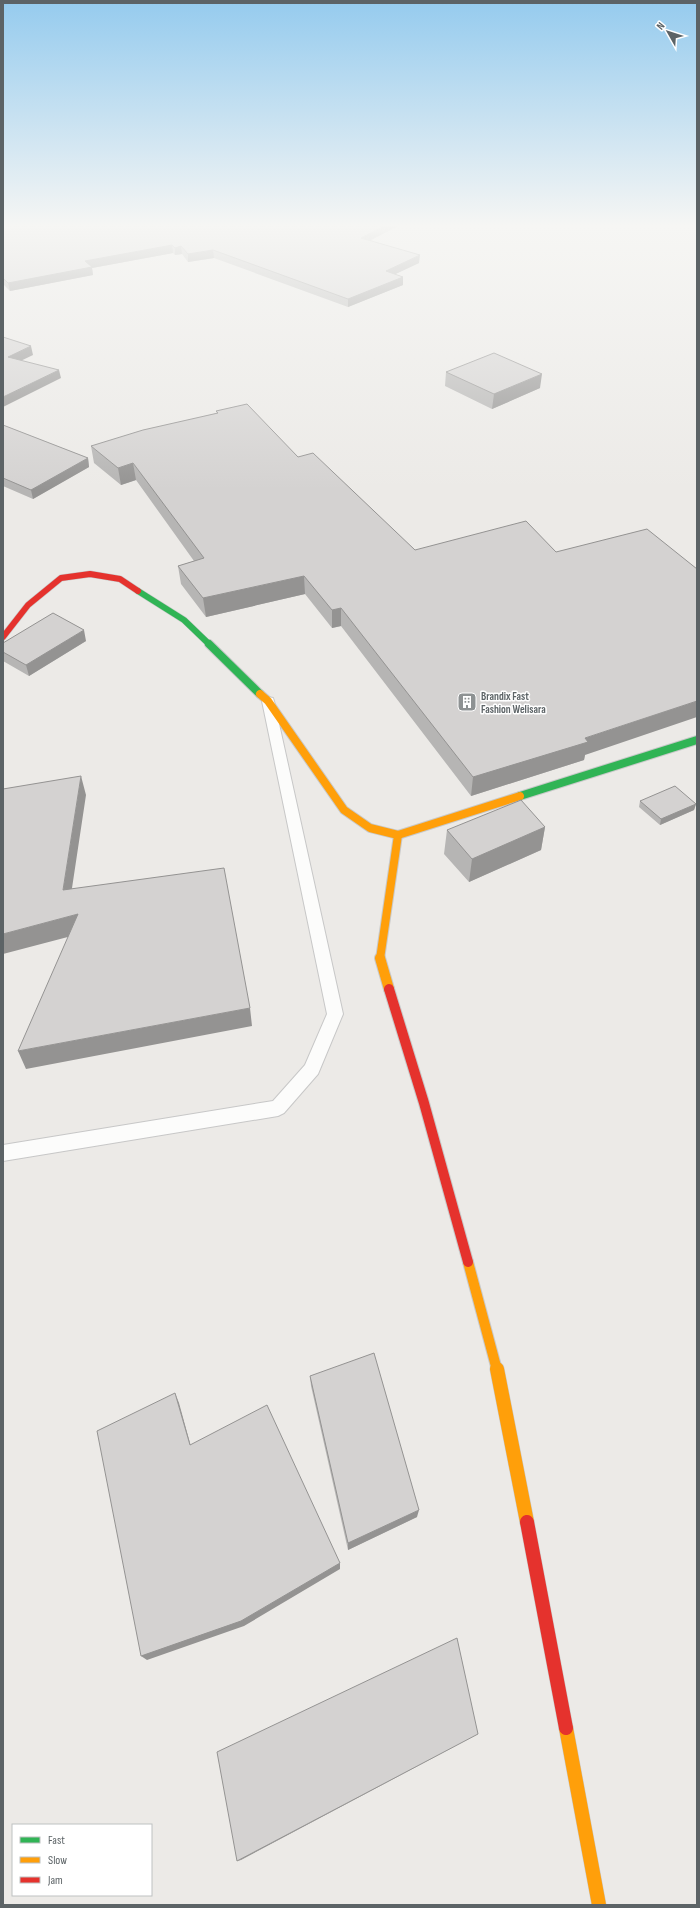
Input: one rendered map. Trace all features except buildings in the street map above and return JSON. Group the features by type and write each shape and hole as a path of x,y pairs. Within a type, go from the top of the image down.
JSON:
{"street":[{"path":"3,637 28,605 61,578 90,574 120,579 184,620 268,701 344,810 370,828 398,835 697,740"},
{"path":"398,835 380,959 424,1103 501,1384 599,1905"}],"lane":[{"path":"3,1153 278,1108 312,1069 334,1014 268,701"}],"traffic: fast":[{"path":"138,591 184,620 260,694"},
{"path":"520,796 697,740"}],"traffic: slow":[{"path":"260,694 268,701 344,810 370,828 398,835 520,796"},
{"path":"389,989 380,959 398,835"},
{"path":"468,1262 501,1384 527,1522"},
{"path":"566,1728 599,1905"}],"traffic: jam":[{"path":"3,637 28,605 61,578 90,574 120,579 138,591"},
{"path":"389,989 424,1103 468,1262"},
{"path":"527,1522 566,1728"}],"place":[{"name":"Brandix Fast Fashion Welisara","path":"467,702"}]}
